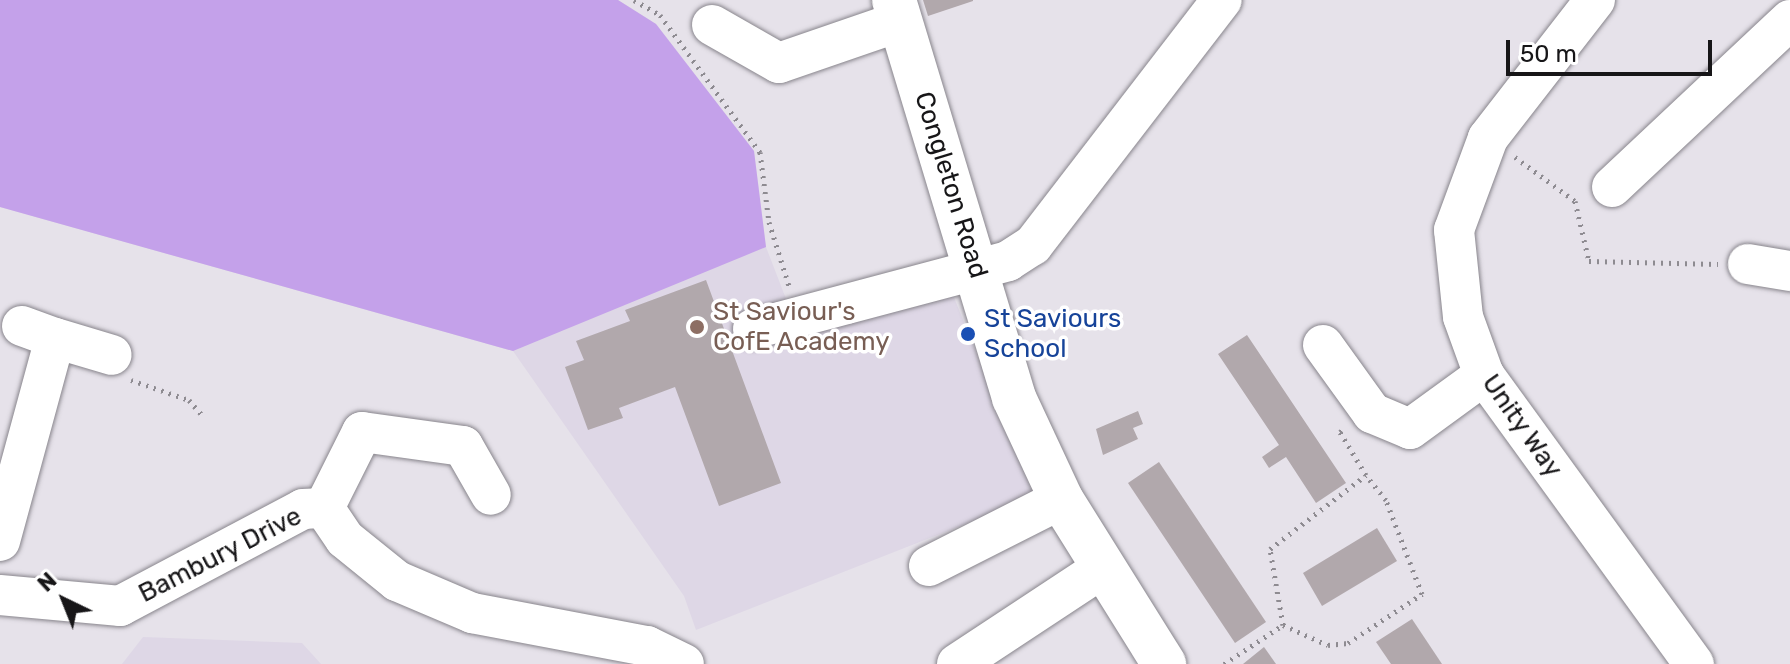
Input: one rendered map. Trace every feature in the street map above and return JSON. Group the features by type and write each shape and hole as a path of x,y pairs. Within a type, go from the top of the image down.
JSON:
{"highway":[{"name":"Congleton Road","path":"898,10 1014,398 1061,499 1101,569 1164,664"}],"street":[{"path":"753,329 975,265 1008,261 1033,245 1222,0"},
{"name":"Unity Way","path":"1595,0 1488,138 1454,230 1463,317 1484,375 1694,664"},
{"path":"712,25 779,63 898,10"},
{"path":"1612,187 1790,20"},
{"path":"1748,264 1790,271"},
{"path":"0,541 39,332 112,355"},
{"path":"1323,345 1372,413 1410,429 1484,375"},
{"path":"324,508 362,432 463,446 491,495"},
{"path":"929,566 1061,499"},
{"name":"Bambury Drive","path":"0,595 120,606 303,509 324,508 345,539 397,581 472,613 647,646 684,664"},
{"path":"957,664 1101,569"}],"path":[{"path":"634,0 660,15 760,152 769,222 791,291 806,287"},
{"path":"1488,138 1575,201 1589,261 1748,264"},
{"path":"112,355 120,376 189,400 203,416"},
{"path":"1283,625 1328,645 1348,643 1422,594 1386,500 1366,475 1340,432 1372,413"},
{"path":"1283,625 1270,549 1366,475"},
{"path":"1224,664 1283,625"}],"shaded area":[{"name":"St Saviour's CofE Academy","path":"0,0 618,0 656,24 754,151 766,247 513,351 0,207"},
{"name":"St Saviour's CofE Academy","path":"618,0 656,24 754,151 766,247 788,304 939,260 1034,497 696,630 684,596 513,351 0,207"},
{"path":"143,637 302,643 321,664 122,664"}],"building":[{"path":"923,0 973,0 973,1 928,16"},
{"path":"706,280 781,483 719,506 675,387 619,408 623,418 588,430 565,367 584,360 576,341 630,321 625,310"},
{"path":"1247,335 1346,483 1316,503 1286,457 1269,468 1262,457 1279,445 1218,354"},
{"path":"1138,411 1143,424 1133,428 1138,439 1103,455 1096,429"},
{"path":"1159,462 1266,622 1235,643 1128,483"},
{"path":"1377,528 1397,561 1322,606 1303,573"},
{"path":"1412,619 1442,664 1391,664 1376,642"},
{"path":"1264,647 1276,664 1243,664"}],"place":[{"name":"St Saviour's CofE Academy","path":"697,327"},
{"name":"St Saviours School","path":"968,334"}]}
